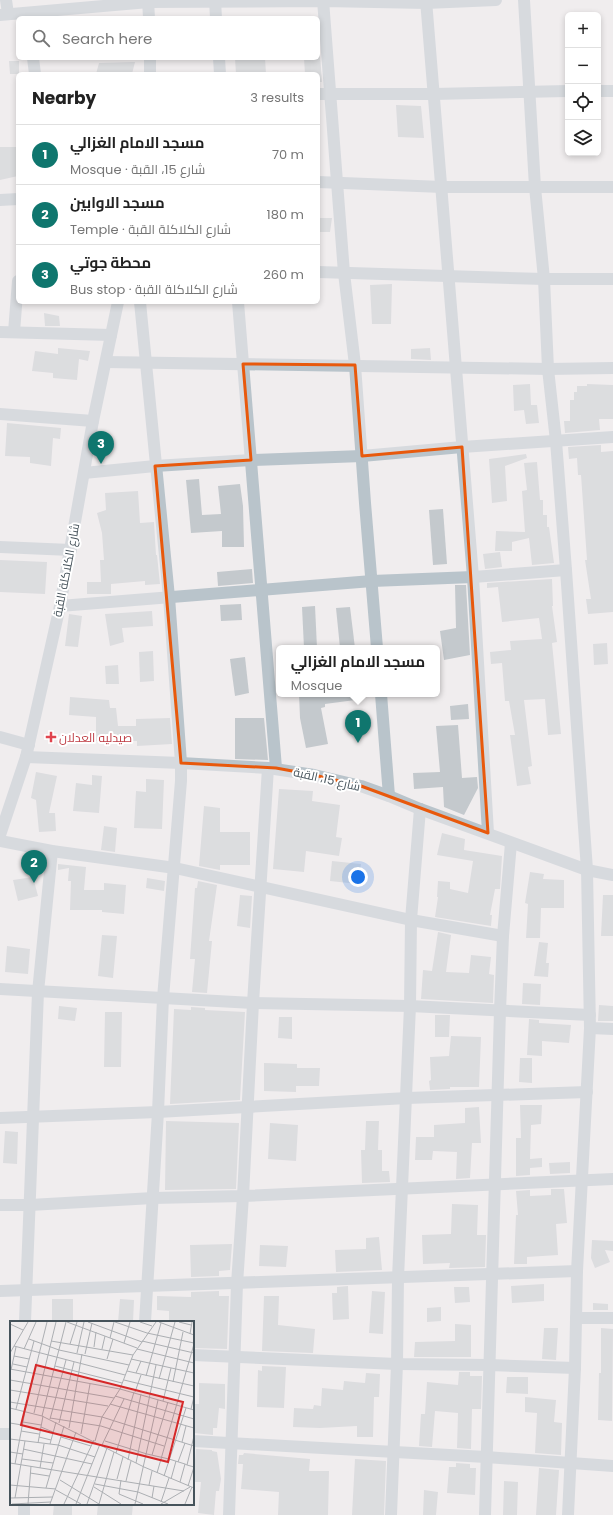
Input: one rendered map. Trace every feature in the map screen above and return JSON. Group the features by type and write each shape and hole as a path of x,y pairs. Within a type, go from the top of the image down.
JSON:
{"street":[{"path":"6,0 4,15 28,15 149,1 426,2 496,0"},
{"path":"524,0 534,187 544,279 548,369 556,441 587,870 590,1028 577,1271 575,1368 568,1515"},
{"path":"149,1 149,16"},
{"path":"215,1 216,16"},
{"path":"323,1 323,94 337,182 344,273 355,365 377,645"},
{"path":"426,2 473,577 488,833"},
{"path":"33,60 35,72"},
{"path":"150,60 150,72"},
{"path":"219,60 220,72"},
{"path":"323,94 434,94 565,91"},
{"path":"601,91 613,92"},
{"path":"320,182 442,187 613,187"},
{"path":"0,200 16,199"},
{"path":"320,272 544,279 613,279"},
{"path":"14,332 16,304"},
{"name":"شارع الكلاكلة القبة","path":"0,835 3,814 26,758 60,606 93,421 118,304"},
{"path":"140,304 169,597 181,763 175,868 163,998 158,1112 145,1321"},
{"path":"229,1515 237,1284 253,1003 260,888 272,768 252,460 238,304"},
{"path":"0,332 111,335"},
{"path":"106,362 548,369 613,368"},
{"path":"0,414 93,421"},
{"path":"84,473 156,466 252,460 362,456 462,446 613,437"},
{"path":"0,547 71,550"},
{"path":"60,606 372,581 473,577 566,570"},
{"path":"381,697 390,796"},
{"path":"0,737 29,745"},
{"name":"شارع 15، القبة","path":"26,758 181,763 272,768 314,775 390,796 420,810 488,833 587,870 613,875"},
{"path":"391,1515 397,1364 398,1278 407,1098 411,920 420,810"},
{"path":"0,841 52,851 175,868 260,888 411,920 503,936"},
{"path":"485,1515 503,936 512,843"},
{"path":"25,1321 38,992 52,851"},
{"path":"0,989 253,1003 410,1006 590,1015"},
{"path":"590,1028 613,1029"},
{"path":"0,1118 248,1108 407,1098 587,1092"},
{"path":"0,1205 30,1205 153,1198 243,1196 613,1179"},
{"path":"0,1291 237,1284 577,1271"},
{"path":"576,1318 613,1318"},
{"path":"194,1355 397,1364 575,1368"},
{"path":"194,1442 486,1457 613,1466"}],"highlighted area":[{"path":"243,364 355,365 362,456 462,447 488,833 361,786 314,775 276,768 181,763 155,466 251,460"}],"building":[{"path":"320,54 322,82 320,82 320,72 305,72 304,60 320,60"},
{"path":"235,60 265,60 266,72 236,72"},
{"path":"9,61 19,61 19,72 16,72 16,74 10,74"},
{"path":"135,62 132,72 97,72 99,63"},
{"path":"396,105 421,106 424,138 398,137"},
{"path":"0,147 16,147 16,176 0,180"},
{"path":"320,218 332,218 330,232 320,232"},
{"path":"392,284 391,324 372,324 370,285"},
{"path":"44,313 59,316 60,326 45,326"},
{"path":"58,348 90,351 88,361 79,359 77,380 53,378 53,373 32,371 35,351 58,354"},
{"path":"430,348 431,360 411,359 411,349"},
{"path":"530,384 531,405 537,405 539,423 526,424 524,410 514,411 513,385"},
{"path":"587,384 613,385 613,419 599,419 600,430 565,433 564,421 570,421 570,400 574,400 574,392 577,392 577,386 587,386"},
{"path":"7,423 61,428 60,439 53,438 51,466 30,463 30,457 5,456"},
{"path":"601,445 601,452 613,451 613,612 588,614 586,599 591,599 585,560 587,560 581,475 578,475 577,458 569,459 568,447"},
{"path":"526,454 527,458 505,466 507,501 492,503 489,459"},
{"path":"537,462 540,500 543,500 543,515 547,515 547,527 549,527 554,563 532,565 529,538 512,542 512,551 495,551 496,531 525,532 522,491 527,490 524,463"},
{"path":"199,479 202,515 221,514 218,486 240,484 243,506 244,547 222,547 222,531 191,533 186,480"},
{"path":"138,491 140,523 154,522 160,584 145,585 145,581 111,584 111,594 87,594 87,582 101,582 100,560 104,560 102,533 97,513 106,510 105,493"},
{"path":"443,509 447,564 433,565 429,510"},
{"path":"500,552 502,567 485,569 483,554"},
{"path":"0,560 47,562 45,594 0,592"},
{"path":"252,569 253,583 218,586 217,572"},
{"path":"552,579 552,606 557,642 552,643 561,734 548,735 545,699 524,700 532,766 528,767 531,784 517,786 510,735 515,735 509,701 505,701 502,663 491,664 490,652 511,650 510,641 542,639 539,618 502,622 498,587 487,588 487,583"},
{"path":"455,585 466,585 470,655 444,660 440,631 456,628"},
{"path":"241,604 242,620 221,621 220,605"},
{"path":"315,606 317,645 304,645 302,607"},
{"path":"350,607 355,645 340,645 336,608"},
{"path":"152,611 153,626 122,628 124,642 110,646 105,614"},
{"path":"69,614 82,616 78,647 65,646"},
{"path":"607,643 608,664 594,665 593,644"},
{"path":"153,651 154,681 140,682 139,652"},
{"path":"245,657 249,693 235,696 230,659"},
{"path":"118,665 119,684 106,684 105,666"},
{"path":"70,697 109,700 110,708 116,708 118,726 136,726 136,719 170,718 172,744 137,746 137,741 96,741 96,717 69,715"},
{"path":"299,697 355,697 355,700 325,704 325,707 321,708 328,744 306,748 300,718"},
{"path":"468,704 469,719 451,720 450,706"},
{"path":"235,718 264,718 268,760 235,759"},
{"path":"458,725 462,778 477,777 478,788 464,815 444,807 443,787 414,789 413,773 440,772 436,726"},
{"path":"36,772 57,776 49,813 55,813 56,831 39,832 36,800 31,798"},
{"path":"92,775 102,776 99,813 73,811 76,783 92,785"},
{"path":"146,779 164,780 162,829 134,828 136,791 146,792"},
{"path":"279,789 313,791 312,801 340,805 336,837 342,838 339,856 306,851 304,872 273,869"},
{"path":"204,806 220,808 220,832 250,832 250,865 220,865 220,870 199,866"},
{"path":"104,826 117,828 115,852 101,850"},
{"path":"442,833 465,839 464,850 502,856 500,889 495,889 490,915 492,915 491,926 435,917 438,897 438,881 450,882 450,889 468,893 473,861 437,855"},
{"path":"22,856 43,861 42,874 29,876"},
{"path":"332,861 361,864 358,884 330,881"},
{"path":"58,864 86,867 84,890 104,890 104,883 126,885 124,914 102,912 102,910 70,910 71,881 68,881 69,868 58,870"},
{"path":"530,872 544,874 543,879 564,880 564,908 541,908 540,938 526,938 528,904 525,903"},
{"path":"33,877 38,896 18,901 13,880"},
{"path":"147,878 165,881 164,891 146,888"},
{"path":"198,881 217,885 209,941 212,941 207,993 192,992 195,959 190,959 195,888 197,888"},
{"path":"240,895 252,896 250,928 237,926"},
{"path":"603,895 613,895 613,936 601,936"},
{"path":"438,932 451,935 446,972 469,973 471,955 491,957 489,974 494,975 493,1003 421,999 423,970 432,971"},
{"path":"102,935 117,936 113,978 98,976"},
{"path":"539,942 548,943 546,963 549,963 548,977 534,976"},
{"path":"7,946 30,949 28,974 5,972"},
{"path":"523,983 541,984 540,1005 522,1004"},
{"path":"599,1005 613,1006 613,1021 598,1021"},
{"path":"59,1006 77,1008 75,1021 58,1019"},
{"path":"191,1007 205,1008 205,1010 245,1012 240,1100 170,1104 174,1009 191,1010"},
{"path":"105,1012 122,1012 121,1067 104,1067"},
{"path":"435,1015 450,1015 449,1037 435,1037"},
{"path":"279,1017 292,1017 292,1039 278,1038"},
{"path":"529,1019 539,1020 539,1023 571,1025 569,1043 542,1041 542,1056 527,1055"},
{"path":"451,1036 481,1037 479,1087 450,1087 450,1089 430,1090 430,1057 449,1056"},
{"path":"520,1058 532,1058 532,1083 519,1082"},
{"path":"264,1063 297,1064 297,1068 320,1068 319,1086 296,1086 296,1092 264,1091"},
{"path":"520,1105 542,1105 541,1124 531,1125 530,1159 542,1158 542,1167 530,1168 530,1175 516,1176 516,1138 521,1138"},
{"path":"479,1107 481,1143 472,1143 470,1178 456,1179 457,1152 433,1151 432,1160 415,1160 416,1137 434,1137 434,1125 465,1123 465,1108"},
{"path":"166,1121 239,1123 236,1189 165,1190"},
{"path":"366,1121 379,1121 378,1150 382,1150 382,1171 389,1171 390,1182 362,1183 361,1150 365,1150"},
{"path":"270,1123 298,1125 296,1161 268,1159"},
{"path":"5,1131 18,1132 17,1164 3,1163"},
{"path":"570,1162 570,1173 550,1174 549,1163"},
{"path":"551,1189 564,1189 567,1223 556,1224 558,1255 527,1257 527,1264 514,1264 516,1215 518,1215 516,1191 530,1190 530,1196 551,1195"},
{"path":"452,1204 478,1205 477,1235 486,1235 485,1267 449,1268 450,1263 423,1264 422,1235 451,1234"},
{"path":"379,1237 382,1270 336,1272 335,1250 366,1249 366,1238"},
{"path":"592,1240 613,1241 613,1251 605,1250 610,1262 595,1268 591,1258"},
{"path":"232,1244 230,1270 219,1271 219,1276 191,1277 190,1245"},
{"path":"260,1245 288,1246 286,1267 259,1266"},
{"path":"544,1284 544,1301 512,1303 511,1286"},
{"path":"348,1286 349,1319 333,1320 332,1293 337,1293 337,1287"},
{"path":"454,1287 469,1287 470,1302 455,1303"},
{"path":"219,1291 219,1296 229,1296 227,1349 194,1348 194,1321 169,1321 169,1311 157,1310 157,1296 191,1297 191,1292"},
{"path":"372,1291 385,1292 383,1334 369,1333"},
{"path":"264,1296 279,1296 278,1325 315,1329 313,1353 262,1351"},
{"path":"52,1299 73,1299 73,1321 52,1321"},
{"path":"120,1299 134,1300 133,1321 118,1321"},
{"path":"593,1303 608,1304 608,1310 593,1310"},
{"path":"441,1307 441,1321 427,1322 427,1308"},
{"path":"455,1324 471,1325 471,1357 414,1357 415,1342 455,1341"},
{"path":"544,1328 558,1328 556,1360 542,1359"},
{"path":"601,1328 613,1329 612,1421 598,1420 599,1373 601,1373"},
{"path":"262,1366 286,1367 284,1408 257,1407 258,1370 262,1371"},
{"path":"459,1372 470,1372 470,1376 482,1376 481,1409 472,1409 471,1449 457,1448 458,1413 435,1411 432,1447 419,1446 421,1414 425,1414 427,1382 458,1385"},
{"path":"366,1373 380,1374 379,1397 374,1397 373,1437 357,1437 357,1426 320,1428 293,1427 294,1408 313,1409 314,1405 321,1406 322,1388 343,1390 344,1381 365,1383"},
{"path":"507,1377 528,1377 528,1394 506,1393"},
{"path":"199,1383 225,1384 225,1409 219,1408 217,1428 213,1428 213,1435 194,1433 194,1404 199,1404"},
{"path":"525,1397 556,1400 554,1422 562,1423 561,1455 535,1453 537,1413 525,1412"},
{"path":"196,1449 212,1450 217,1452 221,1479 219,1491 216,1491 214,1515 198,1513 201,1482 194,1482"},
{"path":"244,1453 310,1459 309,1471 329,1471 328,1515 278,1515 279,1492 241,1489 243,1464 238,1464 239,1455 243,1455"},
{"path":"355,1459 386,1461 384,1515 352,1515"},
{"path":"456,1463 470,1464 470,1468 476,1468 475,1495 447,1493 449,1467 456,1467"},
{"path":"539,1468 559,1470 556,1515 536,1515"},
{"path":"504,1481 518,1482 517,1515 503,1515"},
{"path":"424,1490 438,1492 436,1515 423,1515"},
{"path":"54,1505 72,1505 72,1515 53,1515"},
{"path":"98,1505 133,1505 132,1515 97,1515"}],"place":[{"name":"محطة جوتي","path":"101,464"},
{"name":"صيدليه العدلان","path":"51,737"},
{"name":"مسجد الامام الغزالي","path":"358,743"},
{"name":"مسجد الاوابين","path":"34,883"}]}
